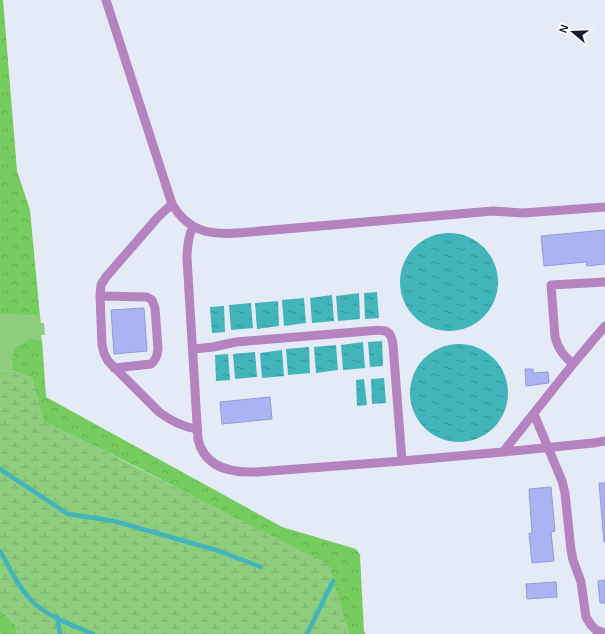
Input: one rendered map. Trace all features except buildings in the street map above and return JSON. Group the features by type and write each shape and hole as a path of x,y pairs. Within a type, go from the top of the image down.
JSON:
{"lane":[{"path":"106,0 172,204 184,220 202,230 226,234 493,211 524,213 605,207"},
{"path":"172,204 158,217 106,277 101,285 102,345 108,361 151,404 166,417 182,426 197,429"},
{"path":"193,226 189,235 187,246 197,429 200,447 205,455 222,467 238,472 257,472 402,461 605,441"},
{"path":"573,364 561,352 557,345 551,285 605,282"},
{"path":"100,296 147,297 152,300 155,308 158,349 155,361 151,364 114,368"},
{"path":"503,452 605,326"},
{"path":"193,349 213,347 236,342 385,330 391,336 392,340 402,461"},
{"path":"534,414 562,481 565,493 572,555 581,582 586,617 590,625 596,630 605,633"}],"green space":[{"path":"0,0 3,0 17,171 30,210 40,316 0,314"},
{"path":"0,314 40,316 41,323 44,323 45,335 41,335 42,340 29,338 13,349 11,370 0,371"},
{"path":"29,338 42,340 46,397 282,527 356,549 360,555 364,632 366,634 349,634 344,617 223,512 135,466 43,421 32,378 11,370 13,349"},
{"path":"11,370 32,378 44,421 329,564 349,634 17,634 16,626 0,609 0,371"},
{"path":"0,609 16,626 17,634 0,634"}],"water":[{"path":"449,233 468,237 484,247 494,263 498,282 494,301 484,317 468,327 449,331 430,327 414,317 404,301 400,282 404,263 414,247 430,237"},
{"path":"377,292 379,318 365,319 364,293"},
{"path":"359,293 360,319 338,321 336,296"},
{"path":"332,295 334,321 312,323 310,298"},
{"path":"304,298 306,323 284,326 282,300"},
{"path":"278,301 279,326 257,329 255,303"},
{"path":"251,303 253,328 231,330 229,305"},
{"path":"224,306 225,332 212,333 210,307"},
{"path":"382,341 383,366 370,367 368,342"},
{"path":"363,342 365,368 343,370 341,345"},
{"path":"459,344 478,348 494,358 504,374 508,393 504,412 494,428 478,438 459,442 440,438 424,428 414,412 410,393 414,374 424,358 440,348"},
{"path":"336,345 338,370 316,373 314,347"},
{"path":"309,347 310,373 288,375 286,349"},
{"path":"282,350 284,376 262,378 260,353"},
{"path":"255,352 257,377 235,379 233,354"},
{"path":"228,354 230,380 216,381 215,355"},
{"path":"384,378 386,403 372,404 371,379"},
{"path":"364,379 367,405 357,406 356,380"}],"waterway":[{"path":"0,469 68,514 114,521 216,550 261,567"},
{"path":"0,551 18,584 38,607 69,624 93,634"},
{"path":"307,634 333,581"},
{"path":"57,617 60,634"}]}
